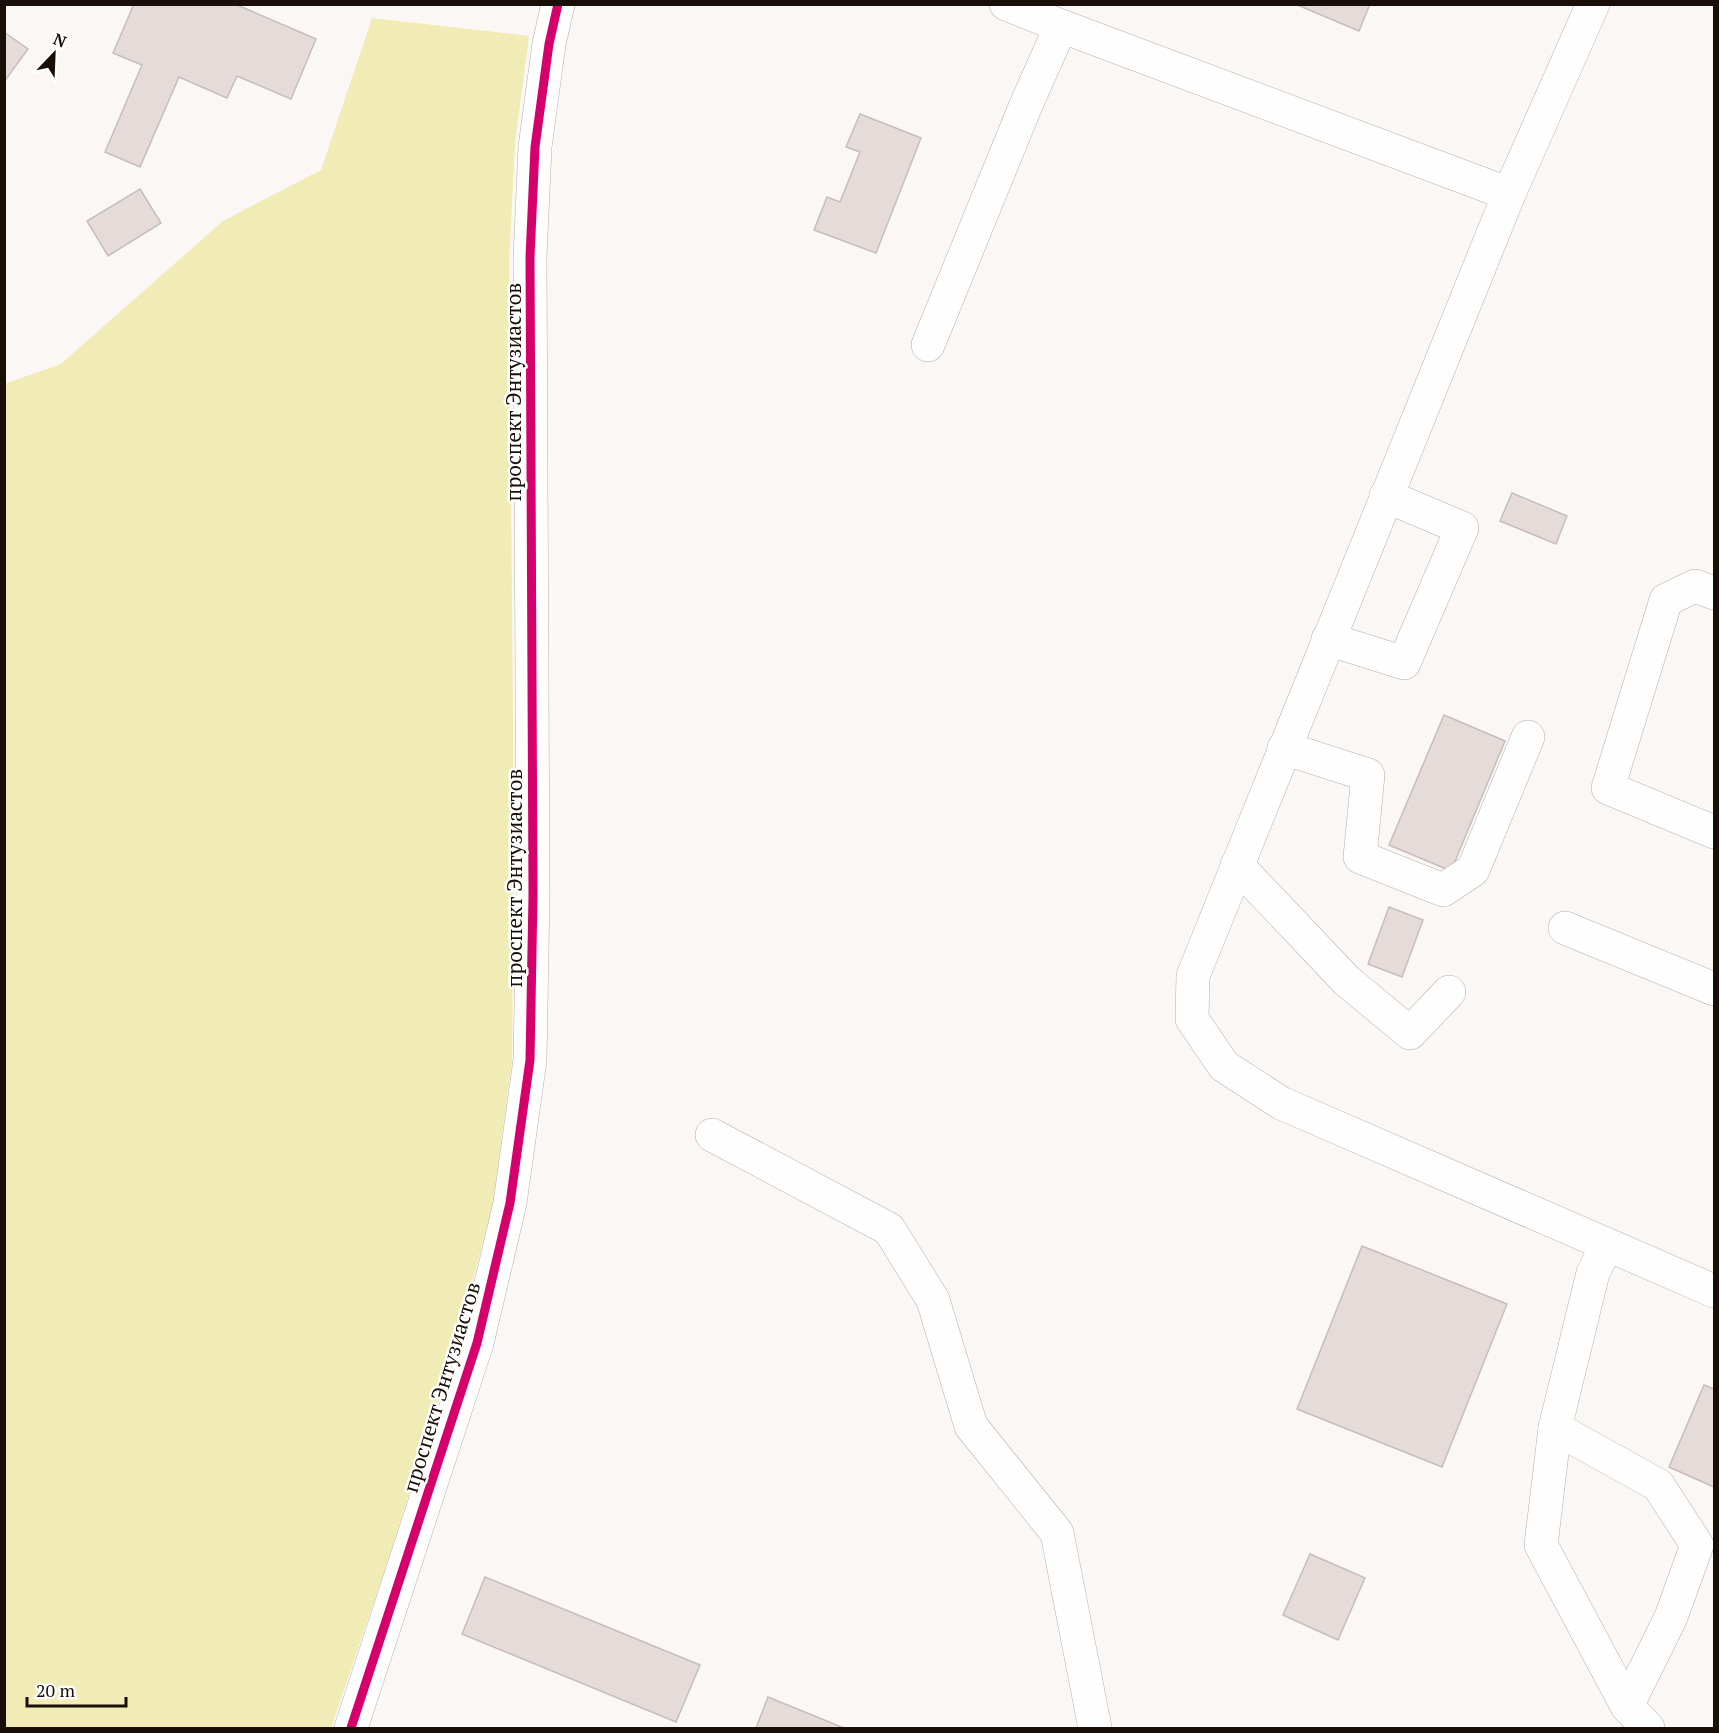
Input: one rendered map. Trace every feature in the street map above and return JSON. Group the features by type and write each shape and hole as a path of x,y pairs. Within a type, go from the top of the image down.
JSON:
{"street":[{"name":"проспект Энтузиастов","path":"351,1728 477,1343 510,1203 530,1060 533,896 531,257 535,147 549,44 558,4"},
{"path":"1006,4 1509,194"},
{"path":"1593,4 1509,194 1192,976 1192,1019 1224,1066 1281,1103 1714,1291"},
{"path":"928,345 1026,105 1061,26"},
{"path":"1328,639 1404,663 1462,528 1386,496"},
{"path":"1714,593 1695,586 1666,600 1608,788 1714,832"},
{"path":"1284,748 1368,775 1360,856 1443,890 1473,870 1528,737"},
{"path":"1237,865 1347,981 1410,1033 1449,992"},
{"path":"1565,928 1714,989"},
{"path":"712,1135 889,1229 933,1300 971,1426 1057,1533 1095,1728"},
{"path":"1607,1245 1593,1273 1555,1428 1541,1545 1638,1717"},
{"path":"1555,1428 1658,1485 1697,1545 1638,1717"}],"shaded area":[{"path":"372,18 529,36 515,143 509,263 514,839 512,1061 493,1202 457,1343 387,1563 331,1728 5,1728 4,384 61,364 223,221 321,170"}],"building":[{"path":"134,4 235,4 316,39 291,99 237,76 227,98 179,77 140,167 105,152 142,65 113,53"},
{"path":"1295,4 1370,4 1359,31"},
{"path":"4,32 28,49 4,82"},
{"path":"860,114 921,138 876,253 814,230 827,197 840,202 860,152 846,147"},
{"path":"140,189 161,223 108,256 87,221"},
{"path":"1512,493 1567,516 1556,544 1500,521"},
{"path":"1444,715 1505,741 1451,871 1389,845"},
{"path":"1389,907 1423,920 1402,977 1368,964"},
{"path":"1362,1246 1507,1304 1442,1467 1297,1409"},
{"path":"1704,1385 1714,1389 1714,1487 1669,1467"},
{"path":"1310,1554 1365,1578 1338,1640 1283,1615"},
{"path":"485,1577 700,1665 676,1722 462,1634"},
{"path":"768,1697 844,1728 756,1728"}],"cycle path":[{"path":"351,1728 477,1343 510,1203 530,1060 533,895 530,257 535,147 549,44 558,4"}]}
